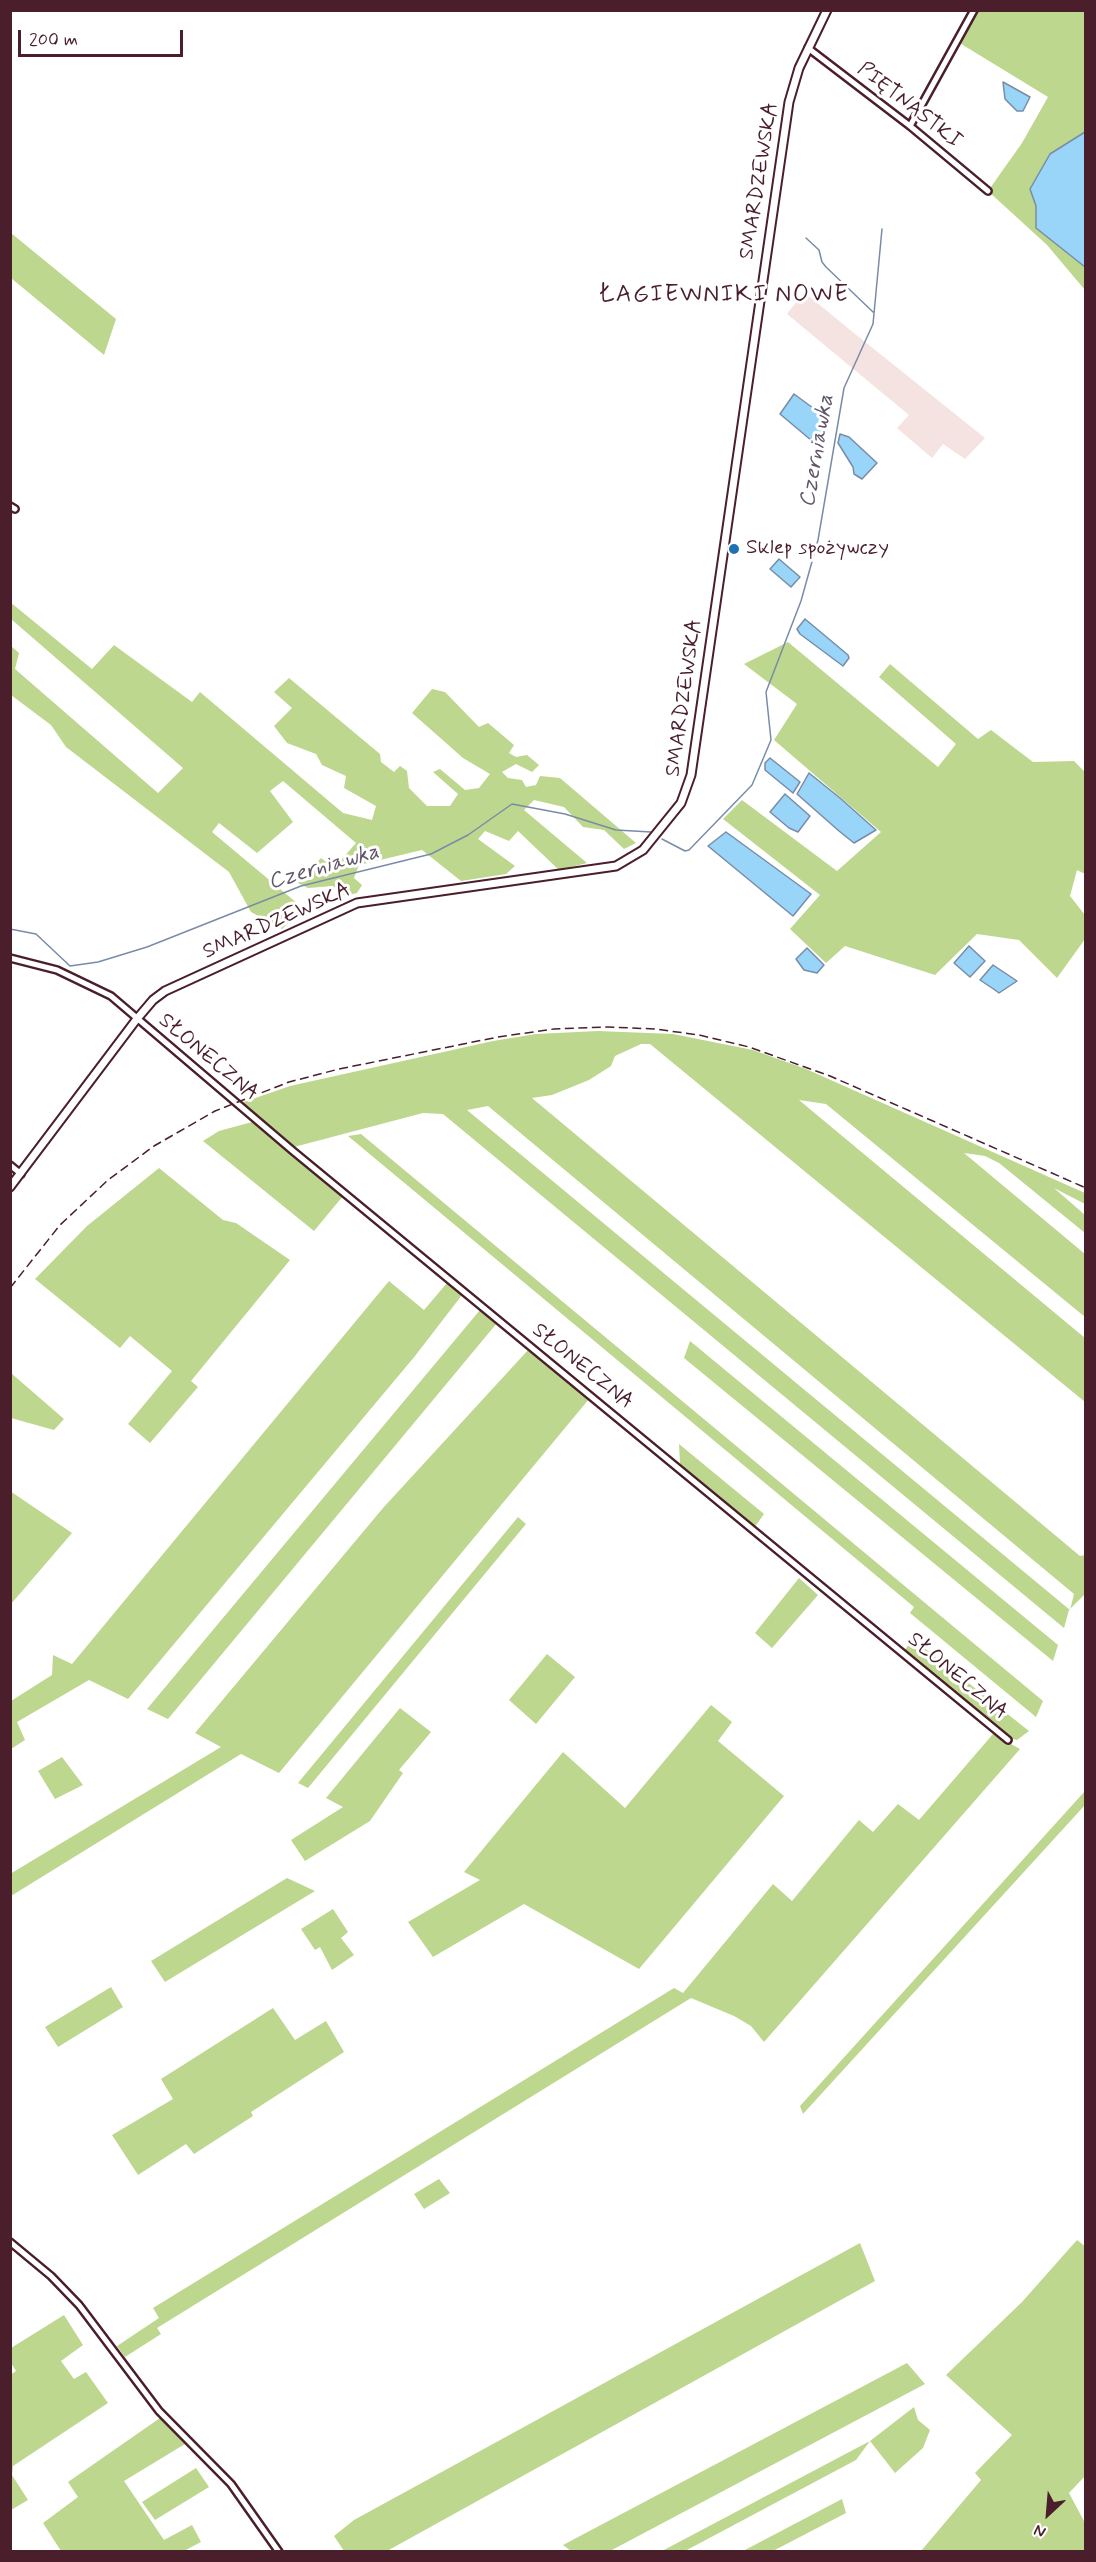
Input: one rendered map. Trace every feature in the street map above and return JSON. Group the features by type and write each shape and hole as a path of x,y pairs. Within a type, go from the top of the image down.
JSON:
{"street":[{"name":"SMARDZEWSKA","path":"10,1187 136,1020 153,1000 172,987 357,903 607,868 621,863 643,850 681,803 691,775 787,116 795,78 827,10"},
{"path":"910,126 974,10"},
{"name":"PIĘTNASTKI","path":"808,48 910,126 988,191"},
{"name":"SŁONECZNA","path":"10,958 57,970 102,990 223,1089 293,1151 1008,1740"},
{"path":"10,1165 21,1174"},
{"path":"10,2242 57,2282 79,2305 159,2410 231,2484 279,2552"}],"shaded area":[{"path":"804,292 985,438 965,459 943,444 932,458 897,428 909,415 787,314"}],"green space":[{"path":"974,11 1085,11 1085,290 1047,245 988,191 1022,143 1048,97 958,42"},
{"path":"11,233 116,319 104,355 11,278"},
{"path":"10,602 92,669 114,645 192,702 200,692 343,813 372,820 376,806 344,788 346,776 322,765 316,754 287,743 274,726 292,708 274,692 289,678 380,754 381,762 394,772 400,766 407,771 409,788 427,806 450,806 458,794 433,772 440,769 465,790 479,788 490,774 463,758 412,713 432,689 445,692 479,727 488,723 514,745 509,753 516,757 527,755 539,765 532,772 516,764 502,772 508,778 522,780 526,787 536,785 540,776 560,778 636,843 624,849 604,830 583,827 564,807 534,800 524,810 587,863 559,870 518,831 509,841 485,831 478,839 515,866 506,874 461,881 422,850 359,865 354,878 362,885 357,893 345,896 333,886 308,888 298,883 321,858 334,868 356,843 283,781 270,791 293,822 257,853 219,823 212,832 304,909 282,929 251,912 229,872 66,747 51,725 11,695 11,646 19,653 15,669 158,793 183,768 11,619"},
{"path":"788,642 938,767 956,744 879,677 890,664 978,739 991,730 1033,762 1074,761 1085,772 1085,874 1077,870 1070,896 1085,915 1085,939 1057,978 1019,940 977,934 935,975 845,946 826,963 790,929 820,895 723,819 742,800 837,871 881,832 774,740 797,704 744,664"},
{"path":"598,1031 673,1034 753,1050 806,1069 1085,1193 1085,1204 1054,1188 1085,1215 1085,1233 999,1163 985,1156 964,1153 1085,1254 1085,1317 826,1104 799,1100 1085,1338 1085,1402 650,1044 641,1044 615,1056 611,1066 589,1080 552,1095 532,1098 1080,1556 1085,1555 1085,1594 1070,1609 1074,1594 488,1106 467,1110 1069,1610 1064,1628 443,1114 423,1113 294,1147 241,1103 290,1086 493,1041 536,1034"},
{"path":"252,1122 343,1196 314,1231 203,1141 219,1131"},
{"path":"361,1134 1043,1701 1036,1717 910,1613 914,1607 348,1136"},
{"path":"159,1168 223,1220 236,1223 290,1260 191,1381 198,1387 150,1443 128,1424 172,1371 130,1336 120,1348 35,1279 87,1226"},
{"path":"389,1281 424,1310 447,1283 462,1295 415,1356 128,1699 89,1680 17,1722 25,1740 11,1749 11,1701 52,1675 53,1655 72,1664"},
{"path":"480,1310 497,1323 168,1719 147,1709"},
{"path":"690,1341 1058,1645 1053,1661 684,1358"},
{"path":"529,1349 589,1399 279,1773 241,1754 11,1896 10,1874 221,1747 195,1733 383,1508"},
{"path":"11,1373 64,1419 54,1430 11,1418"},
{"path":"679,1444 764,1514 754,1528 680,1464"},
{"path":"10,1491 72,1533 11,1604 10,1604"},
{"path":"518,1517 526,1524 308,1788 298,1783"},
{"path":"799,1578 818,1595 772,1648 755,1633"},
{"path":"913,1639 1029,1731 1017,1740 1009,1738 904,1651"},
{"path":"547,1654 575,1677 536,1724 509,1700"},
{"path":"711,1705 732,1722 718,1741 784,1796 639,1969 524,1904 433,1957 408,1922 480,1880 464,1872 563,1752 625,1808"},
{"path":"400,1708 431,1732 399,1770 403,1773 370,1821 305,1861 291,1840 343,1807 326,1798"},
{"path":"993,1734 1020,1749 764,2042 751,2026 734,2016 691,1998 157,2328 161,2334 125,2357 117,2346 159,2318 153,2308 674,1988 683,1993 773,1884 792,1901 859,1820 873,1832 898,1804 919,1820"},
{"path":"62,1757 83,1785 55,1799 38,1771"},
{"path":"1085,1791 1085,1805 803,2114 800,2106"},
{"path":"287,1878 315,1891 165,1982 151,1961"},
{"path":"333,1909 348,1932 341,1938 354,1955 332,1970 320,1947 315,1950 301,1929"},
{"path":"111,1987 123,2007 58,2047 45,2027"},
{"path":"273,2008 295,2040 326,2021 344,2052 251,2112 253,2116 194,2154 186,2144 138,2175 112,2135 173,2099 161,2079"},
{"path":"439,2179 450,2193 424,2209 414,2194"},
{"path":"1077,2240 1086,2247 1086,2475 1069,2493 1085,2523 1085,2551 921,2551 981,2480 975,2473 1012,2435 946,2375 1022,2302"},
{"path":"860,2243 875,2281 387,2551 344,2551 334,2536 354,2520"},
{"path":"64,2315 83,2345 61,2361 74,2379 86,2372 108,2403 13,2466 12,2475 28,2500 11,2510 10,2375 16,2371 11,2363 11,2348"},
{"path":"907,2363 925,2384 610,2551 571,2551 563,2545"},
{"path":"914,2407 918,2420 930,2430 923,2448 895,2473 870,2441"},
{"path":"160,2418 185,2444 124,2481 164,2540 192,2525 201,2542 184,2551 61,2551 43,2523 78,2497 68,2482"},
{"path":"870,2441 856,2460 685,2551 662,2551"},
{"path":"196,2468 209,2487 155,2520 142,2502"},
{"path":"842,2499 846,2513 773,2551 743,2551"}],"water":[{"path":"1003,82 1030,97 1023,111 1017,111 1005,99"},
{"path":"1085,132 1085,267 1036,228 1036,206 1030,189 1050,154"},
{"path":"794,394 828,419 827,429 812,441 780,414"},
{"path":"840,434 849,437 877,463 862,479 854,474 853,467 838,443"},
{"path":"779,559 800,577 791,587 770,569"},
{"path":"805,619 848,655 849,658 843,666 800,634 797,629"},
{"path":"770,758 800,782 793,793 765,770 765,763"},
{"path":"809,773 876,830 854,843 839,831 797,794"},
{"path":"785,794 810,816 798,832 789,828 770,812"},
{"path":"726,832 811,894 793,916 708,846"},
{"path":"969,946 985,961 970,977 954,963"},
{"path":"807,948 824,965 817,973 804,970 796,959"},
{"path":"993,965 1017,981 999,993 980,980"}],"waterway":[{"name":"Czerniawka","path":"662,839 685,851 689,850 752,785 771,740 766,692 801,601 818,540 844,388 873,324 882,229"},
{"name":"Czerniawka","path":"806,238 819,250 826,267 873,312"},
{"name":"Czerniawka","path":"10,929 36,934 70,966 98,962 147,947 301,886 431,854 468,835 512,804 565,814 616,830 651,832"}],"railway":[{"path":"10,1288 60,1225 108,1180 154,1146 215,1111 289,1082 339,1069 498,1037 554,1029 608,1027 655,1029 699,1035 749,1047 830,1076 1086,1188"}],"place":[{"name":"Sklep spożywczy","path":"734,549"}],"district":[{"name":"ŁAGIEWNIKI NOWE","path":"724,296"}]}
